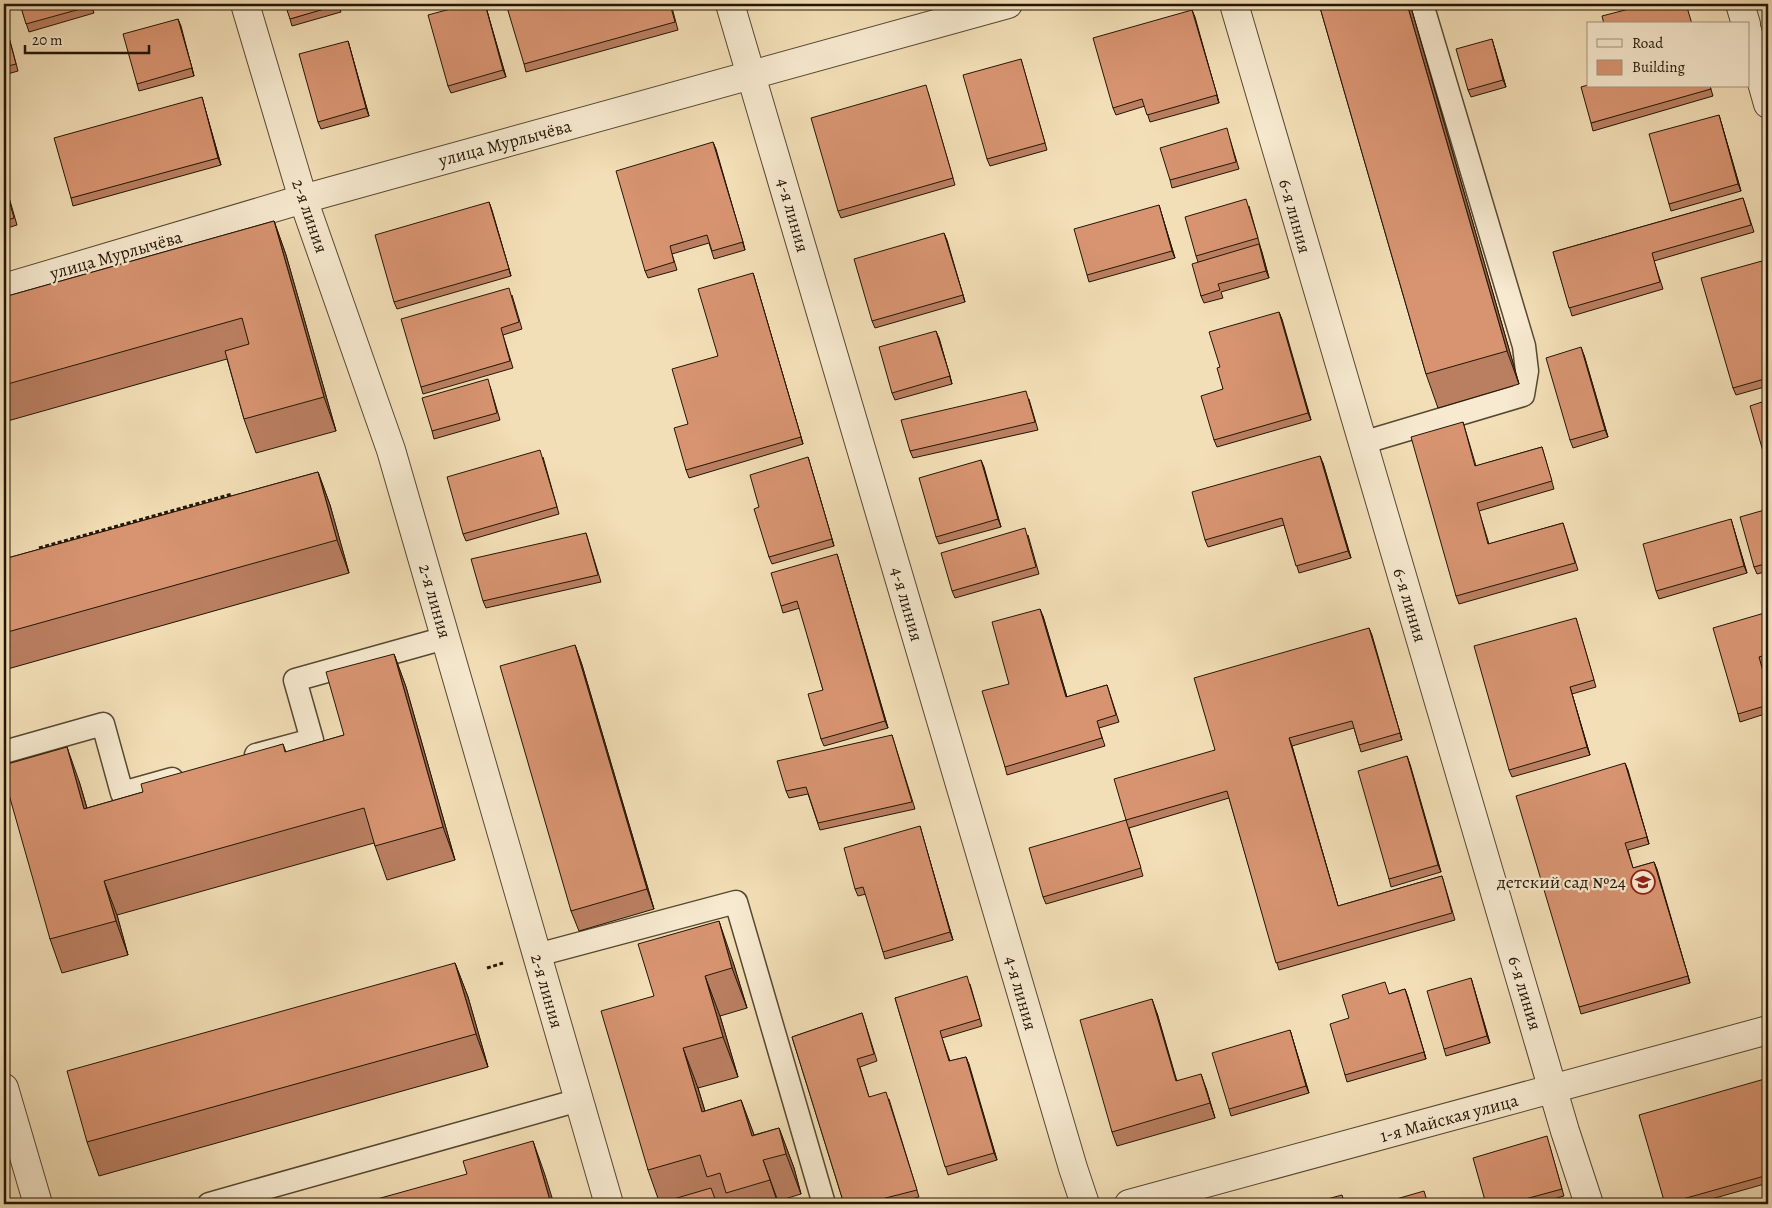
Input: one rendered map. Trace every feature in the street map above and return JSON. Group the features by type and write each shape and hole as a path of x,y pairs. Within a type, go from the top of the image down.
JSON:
{"street":[{"name":"2-я линия","path":"245,4 303,199 391,450 609,1204"},
{"name":"4-я линия","path":"730,4 1084,1204"},
{"name":"улица Мурлычёва","path":"4,288 303,199 1008,4"},
{"name":"6-я линия","path":"1234,4 1553,1089 1589,1204"},
{"path":"1740,4 1745,22"},
{"path":"1750,40 1768,104"},
{"name":"1-я Майская улица","path":"1129,1204 1768,1030"},
{"path":"4,1088 38,1204"}],"lane":[{"path":"1362,443 1523,395 1526,371 1524,346 1422,4"},
{"path":"236,761 312,740 295,680 445,638"},
{"path":"4,752 103,724 122,793 189,774"},
{"path":"537,955 736,902 824,1204"},
{"path":"209,1204 579,1100"}],"path":[{"path":"40,548 232,494"}],"building":[{"path":"20,4 90,4 91,6 26,24"},
{"path":"285,4 338,4 338,5 290,19"},
{"path":"469,4 485,4 503,70 448,86 428,15"},
{"path":"506,4 670,4 675,22 524,64"},
{"path":"1319,4 1407,4 1507,351 1426,374"},
{"path":"1627,4 1686,4 1691,22 1604,22 1602,16 1629,9"},
{"path":"1192,10 1217,95 1147,115 1142,99 1113,108 1093,38"},
{"path":"178,19 192,68 137,84 123,34"},
{"path":"4,20 16,64 4,67"},
{"path":"1492,39 1503,80 1468,90 1456,49"},
{"path":"348,41 366,108 318,122 299,54"},
{"path":"1021,59 1045,143 987,159 963,75"},
{"path":"926,85 953,178 838,211 811,118"},
{"path":"1587,85 1587,88 1711,89 1591,123 1581,87"},
{"path":"202,97 218,158 71,198 54,138"},
{"path":"1719,115 1738,184 1669,204 1649,134"},
{"path":"1227,128 1236,162 1170,180 1160,148"},
{"path":"713,142 743,242 712,251 707,235 670,246 674,262 645,271 616,171"},
{"path":"4,182 14,218 4,221"},
{"path":"1743,198 1751,225 1652,253 1660,282 1569,308 1553,252"},
{"path":"1246,199 1258,238 1196,256 1185,217"},
{"path":"489,202 509,269 394,302 375,235"},
{"path":"1159,205 1172,251 1087,275 1074,229"},
{"path":"274,221 324,397 244,419 225,351 249,344 242,318 4,385 4,297"},
{"path":"944,233 963,295 872,321 854,259"},
{"path":"1259,244 1266,271 1218,284 1220,290 1201,296 1192,264"},
{"path":"1762,261 1768,284 1768,378 1733,388 1701,278"},
{"path":"753,273 801,437 686,470 674,428 688,424 672,369 718,356 698,289"},
{"path":"509,288 519,322 501,328 510,361 421,387 401,319"},
{"path":"1279,312 1308,413 1214,440 1201,396 1223,389 1217,368 1220,367 1209,332"},
{"path":"936,331 950,376 892,393 879,347"},
{"path":"1581,347 1605,430 1570,440 1546,358"},
{"path":"488,379 497,413 432,431 422,398"},
{"path":"1026,391 1035,422 910,451 901,420"},
{"path":"1768,400 1768,454 1764,455 1750,406"},
{"path":"1463,422 1475,466 1542,447 1552,481 1477,503 1488,544 1563,523 1575,563 1456,596 1411,437"},
{"path":"540,450 557,507 463,534 447,477"},
{"path":"1320,456 1348,551 1296,566 1282,518 1205,540 1192,492"},
{"path":"808,457 832,539 769,557 754,509 759,507 750,475"},
{"path":"981,460 998,519 936,537 919,478"},
{"path":"318,472 337,540 4,633 4,559"},
{"path":"1768,509 1768,563 1754,567 1740,517"},
{"path":"1731,519 1744,566 1656,591 1643,544"},
{"path":"1025,528 1036,567 952,591 941,553"},
{"path":"586,533 598,575 483,601 471,559"},
{"path":"837,554 885,721 821,739 808,694 823,690 797,601 781,606 771,573"},
{"path":"1040,609 1066,697 1107,685 1116,715 1097,721 1102,738 1005,767 982,691 1009,684 992,622"},
{"path":"1768,612 1768,654 1759,657 1768,689 1768,705 1738,714 1713,628"},
{"path":"1576,618 1594,680 1570,687 1587,747 1509,770 1474,646"},
{"path":"1369,628 1400,733 1359,745 1352,721 1289,738 1338,906 1442,876 1452,913 1276,963 1227,791 1126,820 1114,779 1215,750 1194,678"},
{"path":"575,645 647,889 571,911 500,666"},
{"path":"394,654 443,827 375,846 364,808 104,881 116,921 50,939 4,777 4,765 67,747 84,809 143,792 141,784 283,744 285,752 344,735 326,672"},
{"path":"892,735 912,802 818,823 806,787 786,791 777,761"},
{"path":"1407,756 1438,865 1389,879 1358,771"},
{"path":"1625,763 1647,837 1625,843 1633,868 1654,862 1688,976 1579,1007 1516,796"},
{"path":"1126,820 1141,868 1043,897 1029,848"},
{"path":"920,826 950,932 883,952 863,887 855,889 844,848"},
{"path":"719,921 732,968 705,976 723,1037 683,1048 702,1112 741,1100 752,1136 779,1128 786,1154 763,1160 770,1180 726,1193 720,1173 707,1177 700,1155 648,1170 601,1011 654,996 638,944"},
{"path":"455,963 476,1034 87,1142 67,1071"},
{"path":"967,976 980,1019 940,1031 949,1061 966,1057 994,1153 945,1167 895,998"},
{"path":"1471,978 1487,1036 1444,1049 1427,991"},
{"path":"1385,982 1389,994 1405,989 1424,1052 1345,1075 1330,1024 1349,1018 1342,995"},
{"path":"1152,999 1176,1081 1201,1074 1210,1103 1112,1132 1080,1020"},
{"path":"862,1013 874,1054 857,1059 869,1097 886,1092 917,1190 862,1204 844,1204 792,1037"},
{"path":"1290,1030 1306,1086 1229,1109 1212,1053"},
{"path":"1768,1078 1768,1175 1665,1204 1639,1115"},
{"path":"1547,1136 1562,1189 1507,1204 1486,1204 1473,1158"},
{"path":"533,1141 551,1204 359,1204 467,1174 463,1161"},
{"path":"711,1188 717,1204 660,1204 660,1203"},
{"path":"1424,1191 1428,1204 1379,1204"},
{"path":"1342,1195 1345,1204 1309,1204"}],"place":[{"name":"детский сад №24","path":"1643,882"}]}
